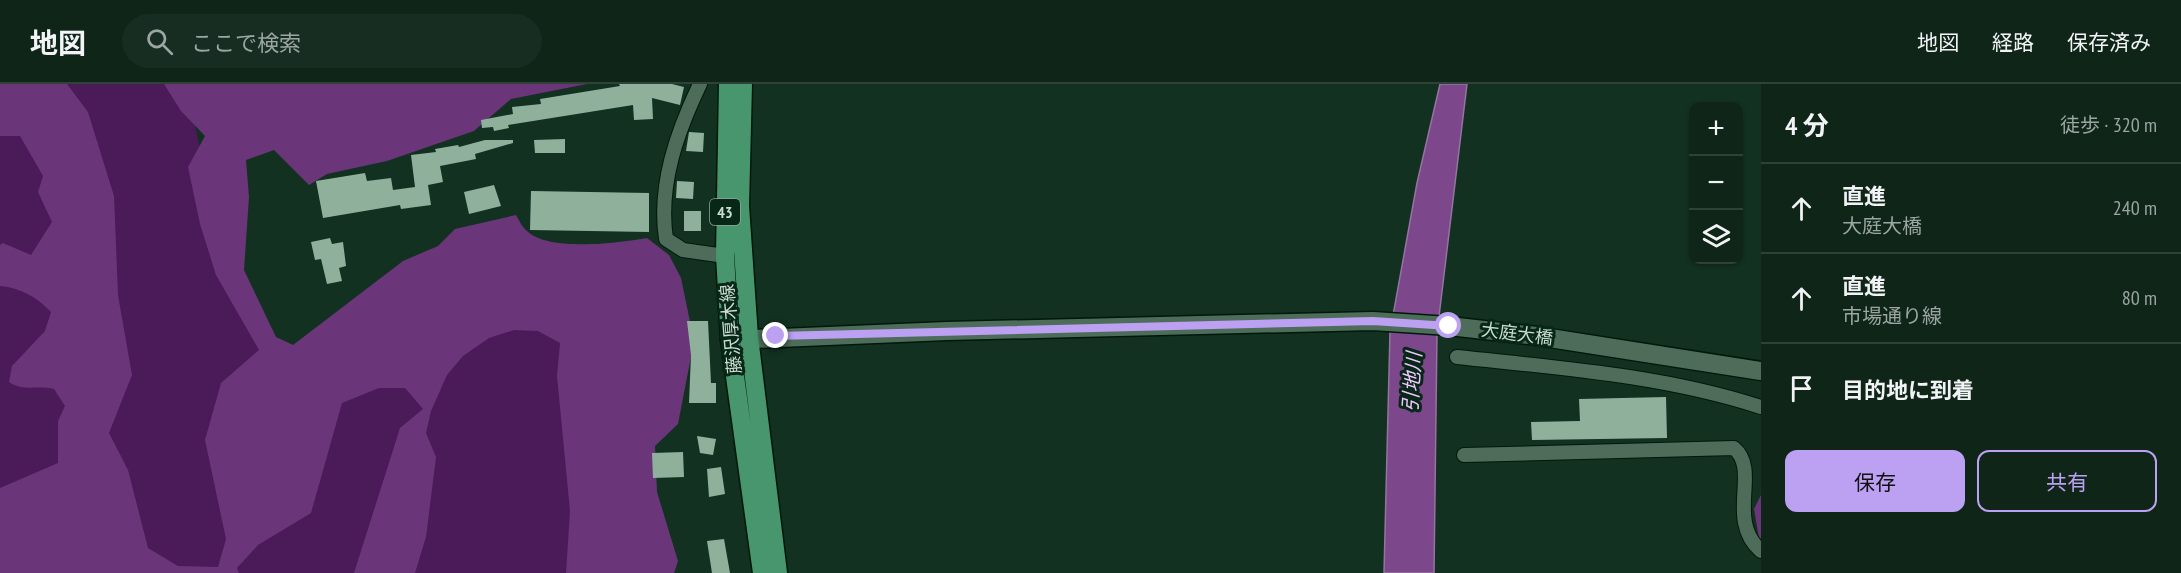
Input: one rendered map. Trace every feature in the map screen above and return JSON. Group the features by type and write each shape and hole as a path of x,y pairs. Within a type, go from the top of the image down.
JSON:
{"main road":[{"name":"藤沢厚木線","path":"736,85 725,256 730,340 762,573"},
{"name":"藤沢厚木線","path":"736,85 740,206 749,337 778,573"}],"street":[{"path":"700,84 684,117 666,182 663,216 666,239 683,250 725,256"},
{"path":"723,84 736,85"},
{"name":"大庭大橋","path":"730,340 749,337 947,331 1373,321 1537,336 1761,371"},
{"path":"1457,357 1570,369 1706,390 1761,407"},
{"path":"1464,456 1734,448 1743,459 1745,473 1745,530 1761,551"}],"shaded area":[{"path":"0,84 178,84 191,109 225,253 290,363 338,387 474,316 564,329 598,573 0,573"},
{"path":"0,84 67,84 88,112 114,196 118,295 132,375 109,433 128,470 148,548 178,566 218,567 226,539 205,440 221,383 259,350 216,275 200,224 188,167 205,136 181,111 164,84 587,84 511,99 474,131 387,161 327,174 309,185 274,150 246,160 249,197 244,270 276,337 293,345 403,261 438,246 455,229 516,215 527,231 537,238 551,242 585,244 647,238 669,255 681,278 694,341 678,424 655,446 657,492 678,561 674,573 566,573 570,511 557,376 560,343 538,331 514,330 489,338 463,356 447,375 431,411 426,433 436,457 426,537 415,573 354,573 400,428 423,409 405,388 379,388 342,403 311,513 258,545 237,568 239,573 0,573 0,488 58,463 58,421 65,406 54,389 25,388 9,382 12,366 45,331 51,312 28,294 0,286 0,245 3,243 31,255 52,222 38,192 43,176 20,136 0,136"},
{"path":"1761,495 1761,539 1754,509"}],"water":[{"name":"引地川","path":"1440,84 1467,84 1437,333 1434,573 1384,573 1390,332 1417,183"}],"building":[{"path":"619,84 672,84 684,87 680,105 652,98 653,119 634,120 633,105 508,125 509,128 494,131 493,127 482,128 481,120 513,114 512,107 541,104 540,99 620,86"},
{"path":"689,132 704,133 703,152 686,151"},
{"path":"565,139 565,153 535,153 534,140"},
{"path":"485,140 513,140 513,143 475,154 476,159 440,166 443,182 428,185 431,205 401,209 400,205 323,218 316,181 365,173 367,181 391,178 393,190 415,187 411,155 436,152 435,149 458,145 459,147"},
{"path":"677,181 694,182 693,199 676,198"},
{"path":"494,185 501,206 469,214 464,192"},
{"path":"531,191 649,193 649,232 530,230"},
{"path":"684,211 701,211 701,231 684,231"},
{"path":"330,238 332,244 343,242 346,266 339,268 342,281 327,284 321,259 315,260 311,242"},
{"path":"687,321 708,321 711,383 716,383 716,403 689,403 691,355"},
{"path":"1666,397 1667,438 1532,440 1531,422 1580,421 1579,399"},
{"path":"697,436 716,439 713,455 700,453"},
{"path":"683,452 684,477 653,478 652,453"},
{"path":"721,467 725,494 709,497 707,469"},
{"path":"724,539 730,573 712,573 707,541"}],"route":[{"path":"776,336 1373,321 1449,326"}]}
